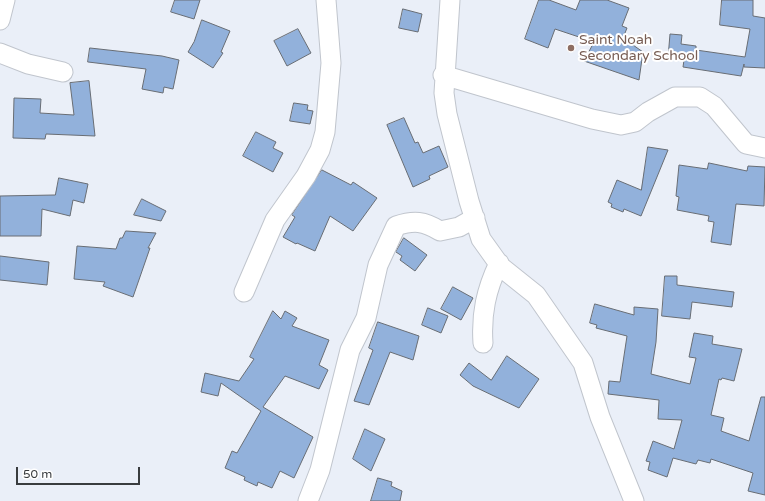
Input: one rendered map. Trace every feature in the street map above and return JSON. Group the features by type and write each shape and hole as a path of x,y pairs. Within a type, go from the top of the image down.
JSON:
{"street":[{"path":"0,20 5,0"},
{"path":"244,292 275,220 306,176 320,150 325,126 331,63 326,0"},
{"path":"450,0 443,75 447,114 474,218 481,239 499,263 536,295 583,363 600,417 634,501"},
{"path":"0,53 28,64 63,72"},
{"path":"443,75 592,119 621,125 635,122 648,112 675,97 700,97 714,106 746,144 765,148"},
{"path":"308,501 320,470 350,350 366,318 378,265 396,226 411,221 430,225 440,231 459,227 474,218"},
{"path":"482,343 481,325 484,302 489,283 499,263"}],"building":[{"path":"175,0 200,0 194,19 171,12"},
{"path":"539,0 549,0 576,10 580,0 607,0 629,8 622,26 627,28 623,38 643,52 639,80 584,61 594,42 555,29 548,48 525,39"},
{"path":"722,0 753,0 753,16 765,18 765,68 744,67 744,64 741,76 683,67 684,60 668,58 670,34 682,35 681,44 696,46 696,50 745,57 750,29 720,25"},
{"path":"403,9 422,14 418,32 399,28"},
{"path":"202,20 230,31 221,52 223,53 213,68 188,52 194,42"},
{"path":"298,29 311,53 287,66 274,41"},
{"path":"90,48 162,56 179,60 173,89 164,87 163,93 142,89 146,69 88,62"},
{"path":"89,81 95,136 46,134 45,139 13,138 14,98 41,99 40,113 74,115 70,83"},
{"path":"294,103 308,105 307,110 313,111 310,124 290,121"},
{"path":"404,118 415,143 418,142 423,153 439,146 448,167 429,176 430,179 413,187 387,125"},
{"path":"256,132 276,142 273,148 283,153 273,172 243,156"},
{"path":"648,147 668,150 641,216 624,209 623,212 611,207 612,204 608,202 617,180 641,190"},
{"path":"709,163 747,171 748,166 765,167 764,206 736,204 731,245 711,242 714,222 708,221 709,216 677,210 679,197 676,196 679,165 707,169"},
{"path":"322,170 351,185 353,182 377,198 353,231 330,216 315,251 297,243 296,244 283,237 295,217 292,215"},
{"path":"59,178 88,184 84,203 73,200 70,216 42,209 41,236 0,236 0,196 55,195"},
{"path":"142,199 166,211 161,221 134,215"},
{"path":"126,231 156,233 148,248 150,248 133,297 103,286 105,282 74,279 77,246 116,249 120,238 122,238"},
{"path":"404,238 427,255 415,271 400,260 402,256 396,252"},
{"path":"0,256 49,262 47,285 0,280"},
{"path":"665,276 677,276 677,285 734,292 732,307 692,302 690,319 662,316"},
{"path":"453,287 473,298 461,320 441,309"},
{"path":"595,304 634,315 634,307 658,309 656,342 651,374 690,384 696,358 689,357 694,333 713,336 712,344 742,349 734,381 722,378 721,380 719,379 711,415 724,418 721,431 749,441 761,397 765,397 765,495 748,491 753,473 711,459 710,463 698,460 696,464 673,458 667,477 648,470 650,462 646,461 653,441 674,449 682,420 658,419 659,400 608,394 609,381 620,382 627,336 596,328 597,325 590,323"},
{"path":"428,308 448,316 441,333 422,325"},
{"path":"273,311 281,319 285,311 297,318 292,326 329,340 319,365 328,370 319,389 285,376 263,407 313,437 294,478 280,471 272,488 258,482 257,486 244,480 245,477 225,468 232,451 237,453 261,411 221,383 218,396 201,392 205,373 239,381 254,359 250,357"},
{"path":"378,322 419,336 413,360 390,352 369,405 354,401 373,350 369,348"},
{"path":"507,356 539,379 519,408 473,386 460,375 469,363 491,380"},
{"path":"365,429 385,439 371,471 353,459"},
{"path":"378,478 392,482 391,486 402,491 400,501 371,501"}],"place":[{"name":"Saint Noah Secondary School","path":"571,48"}]}
